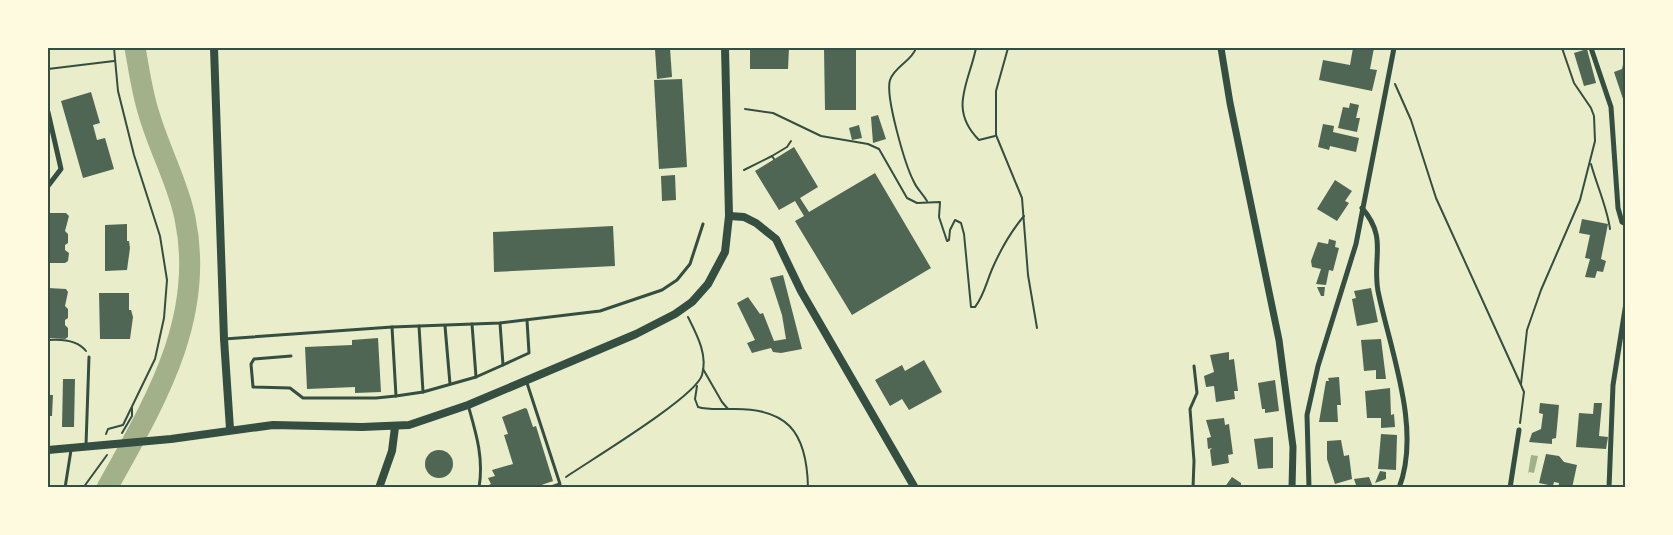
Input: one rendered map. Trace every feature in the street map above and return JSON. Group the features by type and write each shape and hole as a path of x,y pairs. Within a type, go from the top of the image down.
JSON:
{"main road":[{"path":"214,48 224,339 230,429"},
{"path":"48,450 171,439 230,429 272,425 395,426 423,421 468,405 636,334 683,309 701,293 718,268 725,252 729,216 725,48"},
{"path":"729,216 744,218 756,223 776,239 801,292 915,488"},
{"path":"379,488 392,451 395,426"}],"street":[{"path":"1222,48 1230,103 1279,340 1293,447 1292,488"},
{"path":"1309,488 1307,415 1318,366 1356,244 1394,48"},
{"path":"1592,48 1611,107 1618,208 1622,222 1626,224"},
{"path":"48,112 50,135 61,169 48,186"},
{"path":"1362,208 1376,225 1378,289 1403,405 1406,458 1399,488"},
{"path":"1609,488 1613,386 1626,303"},
{"path":"1510,488 1519,430"}],"lane":[{"path":"224,339 392,327 500,323 600,310 662,290 678,280 690,264 702,224"},
{"path":"291,356 254,358 251,364 254,387 290,388 303,398 376,398 423,392 476,376 503,366 529,353 527,320"},
{"path":"500,323 503,366"},
{"path":"472,324 476,376"},
{"path":"420,326 423,392"},
{"path":"445,326 450,384"},
{"path":"392,327 396,396"},
{"path":"86,448 89,357"},
{"path":"1193,488 1194,461 1190,409 1198,393 1194,366"},
{"path":"526,380 560,481 560,484 548,488"},
{"path":"468,405 480,447 482,469 479,488"},
{"path":"65,488 71,449"}],"path":[{"path":"108,429 123,425 151,370 164,318 167,280 160,236 134,155 118,91 114,48"},
{"path":"916,48 914,54 897,68 890,81 891,107 914,182 927,201"},
{"path":"976,48 961,105 968,129 979,140 996,136"},
{"path":"1008,48 996,91 996,136 1022,198 1028,275 1037,328"},
{"path":"1521,385 1528,330 1540,290 1580,200 1596,141 1594,116 1591,108 1574,83 1562,48"},
{"path":"48,69 114,61"},
{"path":"1390,70 1410,120 1436,198 1524,392 1519,430"},
{"path":"745,109 773,113 821,136 868,144 879,149 907,198 917,203 927,201 940,202 939,217 947,241 949,240 950,230 955,220 961,223 964,234 971,307 975,307 980,301 993,266 1015,227 1024,216"},
{"path":"744,170 787,147 791,141"},
{"path":"1591,164 1597,189 1608,213 1610,229"},
{"path":"683,309 700,342 703,369 728,409"},
{"path":"48,340 64,339 83,346 89,357"},
{"path":"703,369 695,399 698,407 770,413 786,422 797,435 808,488"},
{"path":"560,481 677,402 697,386"}],"shaded area":[{"path":"1531,455 1538,456 1534,473 1529,472 1528,474"}],"building":[{"path":"670,48 672,77 657,79 655,49"},
{"path":"750,48 789,48 788,69 750,69"},
{"path":"824,48 856,48 856,110 825,110"},
{"path":"1353,48 1374,48 1370,69 1377,70 1372,91 1319,80 1323,60 1350,65"},
{"path":"1587,49 1596,83 1584,86 1574,53"},
{"path":"1625,56 1626,98 1623,99 1614,72 1622,69"},
{"path":"682,79 687,167 659,169 654,80"},
{"path":"91,92 100,123 93,125 97,140 105,138 114,169 83,178 61,101"},
{"path":"1350,103 1359,105 1356,118 1360,118 1357,132 1338,128 1343,107 1349,108"},
{"path":"878,115 886,139 873,143 871,117"},
{"path":"1323,124 1334,126 1333,132 1359,138 1356,152 1330,146 1329,150 1318,147"},
{"path":"859,125 862,138 852,140 849,128"},
{"path":"794,147 818,187 800,198 809,212 875,173 931,268 852,315 795,221 804,216 795,201 779,210 755,171"},
{"path":"675,175 676,200 662,201 661,176"},
{"path":"1335,180 1352,191 1345,201 1349,203 1337,221 1317,209"},
{"path":"48,213 66,213 69,216 65,231 68,234 68,243 65,245 65,250 69,253 68,261 65,263 48,263"},
{"path":"1582,219 1608,224 1601,259 1606,261 1603,272 1597,271 1595,278 1585,277 1590,259 1585,258 1590,235 1579,233"},
{"path":"127,224 127,241 129,241 130,248 127,270 105,271 105,225"},
{"path":"613,226 615,266 494,272 493,232"},
{"path":"1329,239 1336,241 1335,247 1339,248 1333,271 1329,270 1326,285 1316,284 1321,269 1312,267 1311,261 1318,242 1328,244"},
{"path":"783,275 802,349 781,353 773,352 771,348 752,353 747,343 755,340 737,303 748,297 760,314 763,313 774,341 786,339 782,315 770,278"},
{"path":"1317,287 1325,287 1324,296 1321,296"},
{"path":"48,288 66,289 68,292 65,306 68,309 68,318 65,320 65,325 68,328 68,337 65,339 48,338"},
{"path":"1371,288 1378,322 1357,326 1352,299 1356,298 1354,291"},
{"path":"99,293 129,293 129,310 131,310 133,317 130,339 100,339"},
{"path":"378,338 381,392 355,393 355,387 307,389 305,347 352,345 352,340"},
{"path":"1381,339 1386,379 1376,379 1376,370 1364,371 1361,340"},
{"path":"1229,352 1229,360 1234,359 1238,391 1234,391 1235,399 1216,402 1214,386 1206,387 1204,376 1214,372 1210,355"},
{"path":"924,360 942,392 909,410 902,399 890,406 875,380 902,365 905,371"},
{"path":"1339,377 1341,405 1337,405 1338,422 1319,422 1326,381 1329,381 1328,378"},
{"path":"63,379 75,379 74,427 62,427"},
{"path":"1275,380 1279,411 1265,413 1265,409 1262,409 1258,383"},
{"path":"1390,388 1391,415 1394,414 1395,427 1381,428 1381,418 1367,418 1365,391"},
{"path":"48,395 53,395 52,416 48,416"},
{"path":"1540,403 1559,405 1556,438 1552,439 1552,444 1529,442 1532,433 1541,429 1543,414 1539,413"},
{"path":"1594,403 1602,403 1599,436 1608,437 1606,449 1576,447 1579,413 1593,414"},
{"path":"525,408 533,427 536,426 553,481 533,488 482,488 491,484 488,478 495,476 492,470 513,464 504,435 508,434 502,417"},
{"path":"1224,418 1225,425 1229,424 1233,454 1228,455 1229,463 1212,466 1210,450 1212,448 1208,449 1207,438 1211,437 1206,420"},
{"path":"1381,434 1397,435 1396,470 1378,469"},
{"path":"1273,437 1273,468 1258,469 1254,439"},
{"path":"1341,440 1344,456 1349,455 1352,479 1335,484 1327,459 1327,441"},
{"path":"439,450 449,454 453,464 449,474 439,478 429,474 425,464 429,454"},
{"path":"1546,454 1559,456 1564,462 1577,465 1572,488 1558,488 1559,483 1554,482 1553,486 1539,483"},
{"path":"1380,471 1386,472 1386,479 1375,483"},
{"path":"1232,477 1241,483 1241,488 1224,488"},
{"path":"1369,477 1373,487 1357,488 1354,479"}],"waterway":[{"path":"107,488 142,424 172,359 182,325 188,291 190,255 185,218 178,192 153,127 135,48"}]}
